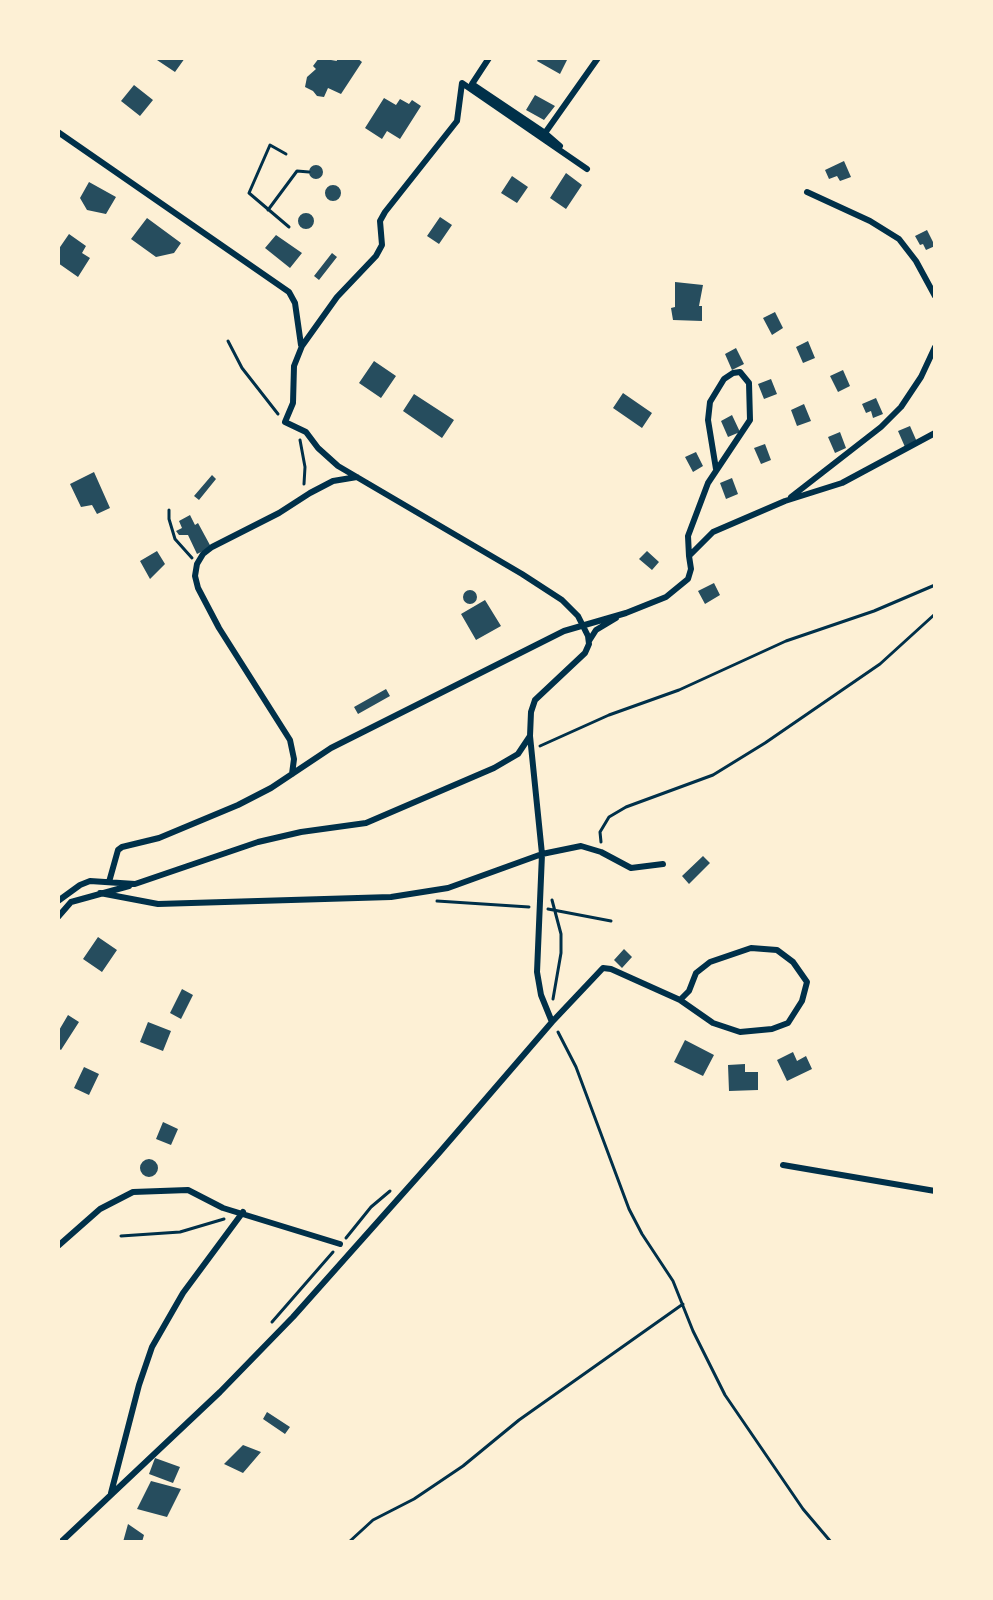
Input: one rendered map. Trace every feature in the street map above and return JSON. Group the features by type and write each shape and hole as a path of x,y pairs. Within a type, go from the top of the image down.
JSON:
{"street":[{"path":"489,58 472,84 545,133 587,169 462,83 457,121 385,212 380,221 382,245 376,256 337,297 302,346 294,366 293,403 285,422 306,432 328,458 357,477 562,600 584,625 589,641"},
{"path":"545,133 598,58"},
{"path":"58,132 289,292 295,299 302,346"},
{"path":"807,192 870,221 899,239 916,261 935,296"},
{"path":"785,501 881,427 901,407 921,377 935,347"},
{"path":"109,882 122,847 159,838 260,794 343,741 564,631 623,614 666,597 688,579 691,569 688,536 716,469 750,420 749,383 740,372 724,379 710,402 708,420 716,469"},
{"path":"689,556 713,532 785,501 842,483 935,433"},
{"path":"292,774 294,759 290,740 219,628 198,588 195,576 198,562 212,547 333,481 357,477"},
{"path":"552,1022 541,995 537,972 542,854 530,736 531,712 535,700 585,653 596,630 623,614"},
{"path":"58,917 71,902 135,884 258,842 366,823 386,816 494,768 518,754 530,736"},
{"path":"100,893 158,904 391,897 448,888 542,854 581,846 604,853 631,868 663,864"},
{"path":"58,901 90,881 135,884"},
{"path":"58,1532 61,1542 276,1335 603,968 680,1000 724,1028 754,1033 788,1023 802,1001 807,982 793,962 777,950 751,948 710,962 696,973 689,991 680,1000"},
{"path":"783,1165 935,1191"},
{"path":"58,1246 100,1209 133,1192 188,1190 223,1208 340,1244"},
{"path":"111,1493 152,1347 183,1293 243,1212"}],"path":[{"path":"286,154 270,145 249,193 289,227"},
{"path":"268,210 297,171 309,172"},
{"path":"228,341 242,368 285,422 298,433 305,467 300,499"},
{"path":"169,510 175,539 198,562"},
{"path":"533,749 797,637 935,585"},
{"path":"604,853 600,837 603,824 609,817 626,807 713,775 765,743 880,664 935,614"},
{"path":"549,1014 561,965 561,934 550,895"},
{"path":"430,900 540,908 611,921"},
{"path":"552,1022 576,1067 629,1209 673,1281 693,1331 725,1395 803,1509 831,1542"},
{"path":"121,1236 180,1232 243,1212"},
{"path":"349,1542 373,1520 414,1499 463,1466 519,1420 683,1304"}],"building":[{"path":"154,58 185,58 175,72"},
{"path":"319,58 337,61 336,58 357,58 362,62 341,94 328,88 324,97 305,87 307,77 316,69 313,66"},
{"path":"539,58 568,58 560,74 537,61"},
{"path":"134,85 153,100 140,116 121,101"},
{"path":"535,95 555,106 544,120 526,110"},
{"path":"384,98 396,105 400,99 409,104 412,100 421,106 400,139 387,131 382,139 365,128"},
{"path":"844,161 851,177 840,181 837,176 829,179 825,170"},
{"path":"316,165 323,172 316,179 309,172"},
{"path":"566,173 582,185 566,209 550,198"},
{"path":"512,176 528,187 517,203 501,193"},
{"path":"89,182 116,197 106,214 87,210 80,198"},
{"path":"333,185 341,193 333,201 325,193"},
{"path":"303,213 309,213 314,221 312,227 303,229 298,224 298,218"},
{"path":"440,217 452,225 439,244 427,236"},
{"path":"147,218 181,243 174,253 156,257 131,239"},
{"path":"927,230 935,246 926,250 915,236"},
{"path":"69,234 86,246 82,253 90,258 78,277 58,263 58,250"},
{"path":"276,235 302,253 290,268 265,248"},
{"path":"332,253 337,257 319,280 314,276"},
{"path":"675,282 703,285 699,306 702,306 702,321 673,320 671,308 675,307"},
{"path":"775,312 783,328 772,335 763,318"},
{"path":"808,341 815,358 803,363 796,347"},
{"path":"736,348 744,364 732,370 725,354"},
{"path":"374,361 396,376 381,398 359,383"},
{"path":"843,370 850,386 838,392 830,376"},
{"path":"771,379 777,394 764,399 758,384"},
{"path":"623,393 652,413 642,428 613,408"},
{"path":"414,394 454,420 442,438 403,411"},
{"path":"876,398 883,414 873,418 871,411 866,413 862,404"},
{"path":"804,404 811,421 797,426 791,410"},
{"path":"732,415 740,432 728,437 721,421"},
{"path":"910,426 917,442 905,447 898,431"},
{"path":"840,432 846,448 835,453 828,437"},
{"path":"765,444 771,460 761,464 754,448"},
{"path":"696,452 703,466 693,472 685,457"},
{"path":"94,472 110,508 97,514 92,505 81,507 70,484"},
{"path":"212,475 216,479 199,500 194,496"},
{"path":"732,478 738,494 726,499 720,483"},
{"path":"190,515 211,547 197,554 188,535 179,535 176,531 182,528 179,521"},
{"path":"157,551 165,564 150,579 140,561"},
{"path":"647,551 659,562 652,570 639,559"},
{"path":"714,583 720,595 705,604 698,591"},
{"path":"470,590 477,597 470,604 463,597"},
{"path":"485,600 501,626 476,640 461,614"},
{"path":"386,689 390,696 358,714 354,707"},
{"path":"703,856 710,863 689,884 682,876"},
{"path":"98,937 117,950 102,972 83,959"},
{"path":"624,949 632,957 622,968 614,960"},
{"path":"182,989 193,995 181,1019 170,1013"},
{"path":"68,1015 79,1022 61,1050 58,1048 58,1032"},
{"path":"148,1022 171,1031 163,1051 140,1042"},
{"path":"685,1040 714,1055 703,1076 674,1062"},
{"path":"793,1052 797,1061 806,1056 812,1069 787,1081 777,1060"},
{"path":"745,1064 745,1072 758,1072 758,1090 729,1091 728,1065"},
{"path":"84,1067 99,1074 89,1095 74,1088"},
{"path":"163,1122 178,1129 171,1145 156,1139"},
{"path":"149,1159 158,1168 149,1177 140,1168"},
{"path":"267,1412 290,1427 285,1434 263,1419"},
{"path":"243,1445 261,1452 243,1473 224,1464"},
{"path":"155,1458 180,1467 173,1483 149,1474"},
{"path":"151,1481 181,1489 167,1517 137,1509"},
{"path":"128,1524 144,1535 142,1542 123,1542"}]}
